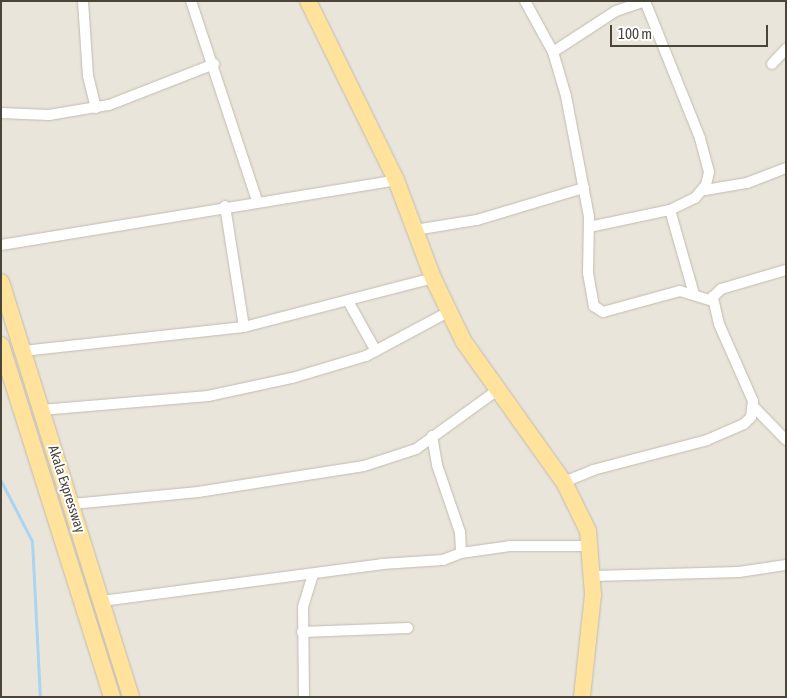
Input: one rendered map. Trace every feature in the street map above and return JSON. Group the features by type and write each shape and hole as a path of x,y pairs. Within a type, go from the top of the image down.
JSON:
{"main road":[{"path":"308,1 396,180 432,278 448,312 464,342 564,482 588,531 593,576 582,697"},
{"name":"Akala Expressway","path":"1,282 131,697"},
{"name":"Akala Expressway","path":"1,345 112,697"},
{"path":"16,391 34,386"}],"street":[{"path":"83,1 88,76 96,108"},
{"path":"191,1 214,64 257,201"},
{"path":"524,1 553,52 584,188 588,228 588,273 598,312 622,309 669,293 694,294 712,301 754,407 786,440"},
{"path":"553,52 616,11 645,1 700,138 709,172 705,190"},
{"path":"772,64 786,49"},
{"path":"1,113 49,115 96,108 137,97 214,64"},
{"path":"588,228 670,210 705,190 747,183 786,168"},
{"path":"1,245 225,206 396,180"},
{"path":"415,230 477,220 584,188"},
{"path":"225,206 244,327"},
{"path":"670,210 694,294"},
{"path":"712,301 721,289 786,270"},
{"path":"23,351 244,327 432,278"},
{"path":"348,301 376,350"},
{"path":"42,410 224,393 339,366 376,350 448,312"},
{"path":"72,504 198,492 364,466 416,449 499,389"},
{"path":"564,482 593,470 727,434 744,424 754,407"},
{"path":"432,436 437,465 460,532 461,554"},
{"path":"102,600 443,560 461,554 510,546 590,546"},
{"path":"593,576 738,572 786,564"},
{"path":"304,697 303,607 313,574"},
{"path":"302,632 408,628"}],"shaded area":[{"path":"1,1 786,1 786,697 1,697"}],"waterway":[{"path":"1,481 32,541 40,697"}]}
